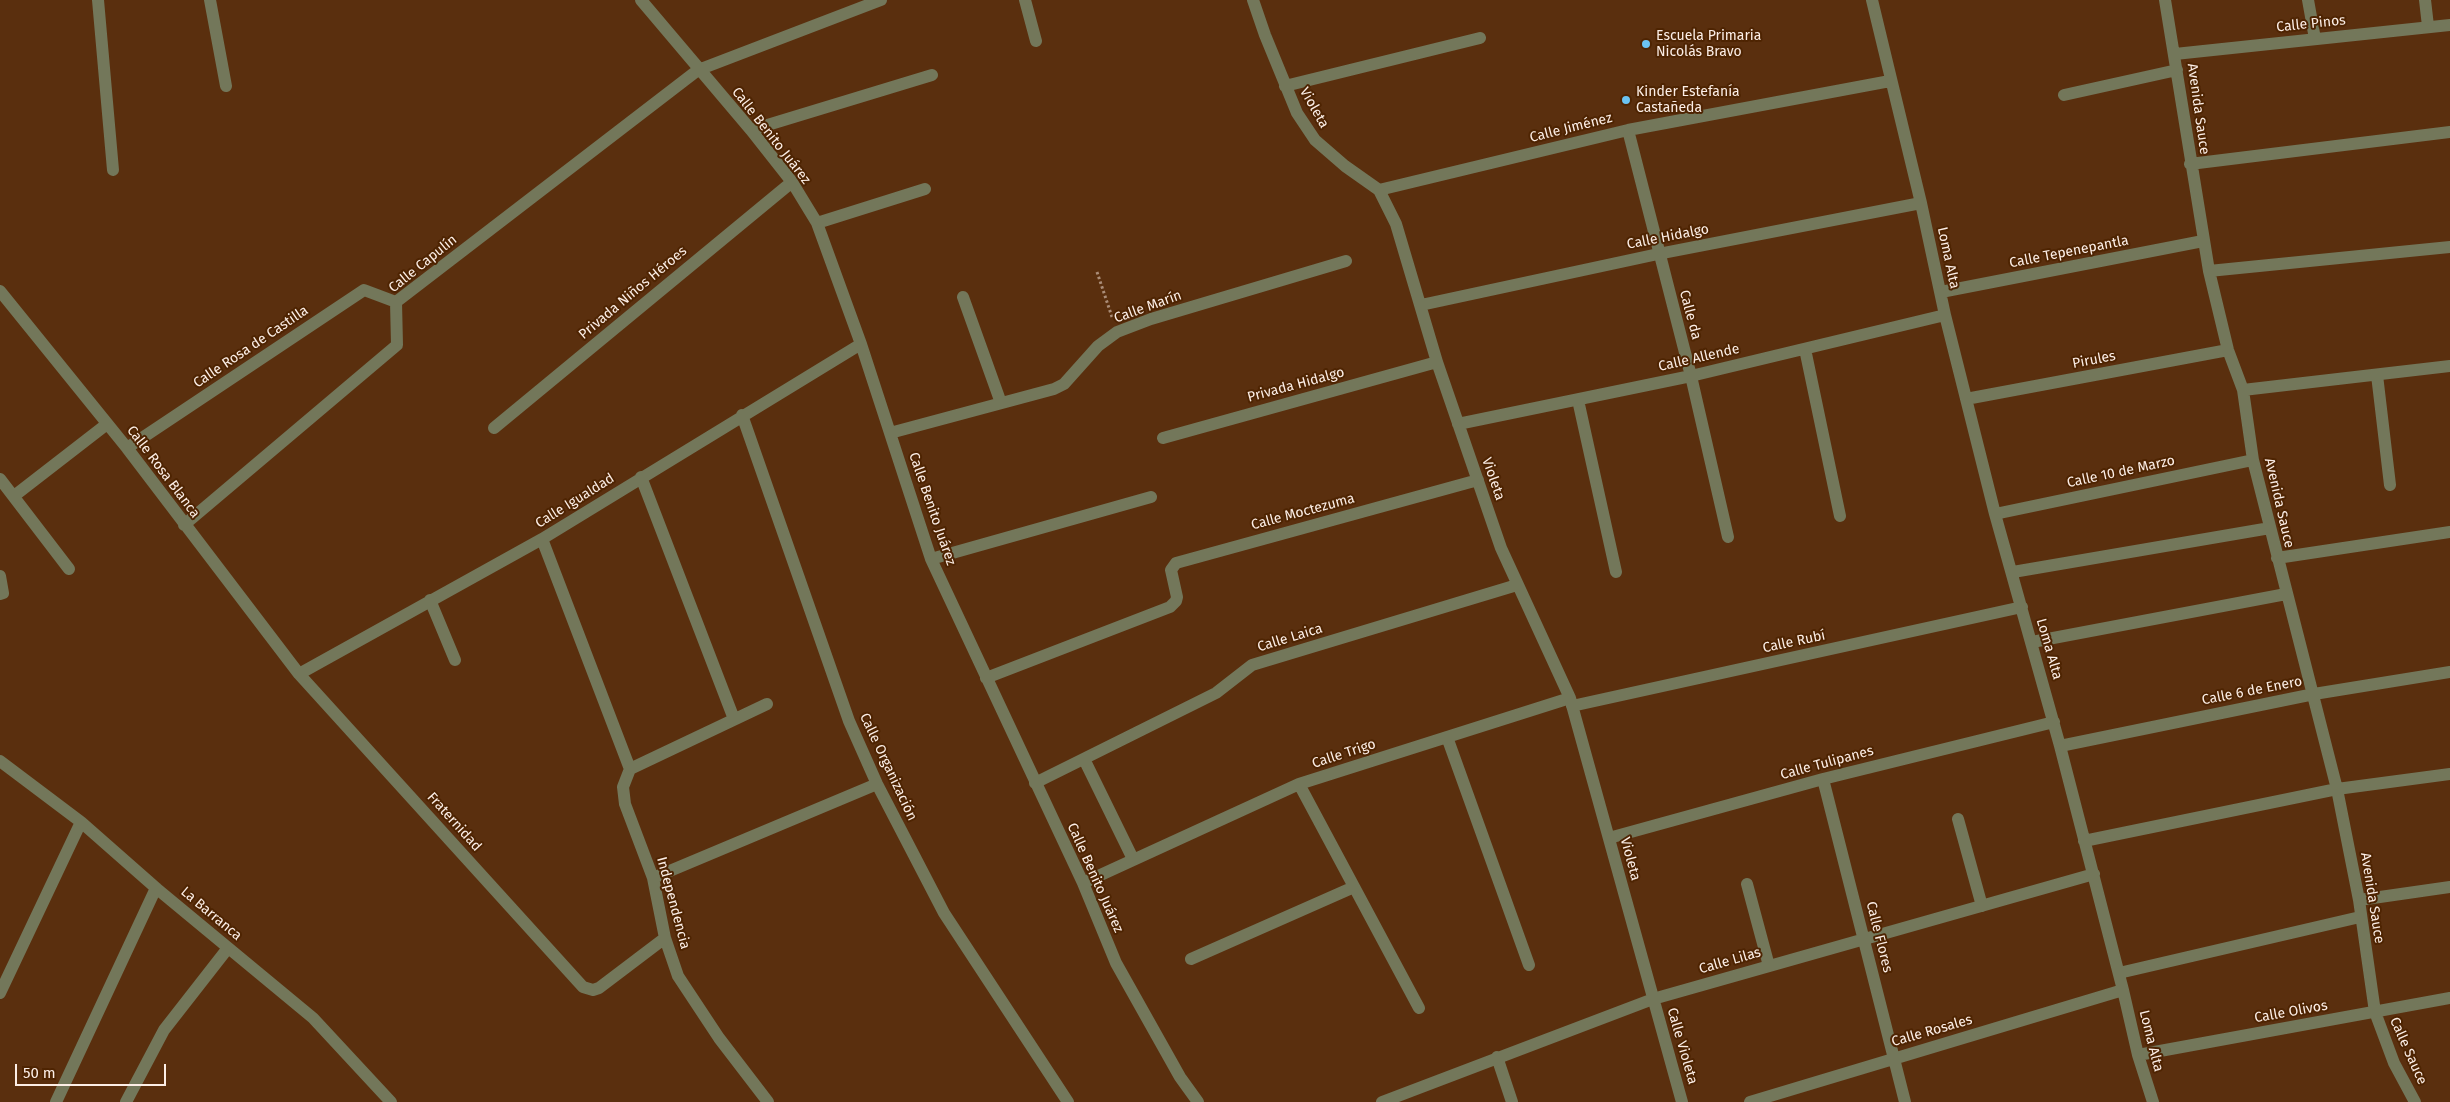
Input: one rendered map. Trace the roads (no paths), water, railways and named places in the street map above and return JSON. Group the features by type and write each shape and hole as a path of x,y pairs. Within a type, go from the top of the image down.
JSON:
{"street":[{"path":"98,0 113,170"},
{"path":"210,0 226,86"},
{"name":"Calle Benito Juárez","path":"640,0 751,130 792,182 817,223 861,344 931,559 1083,883 1116,963 1180,1076 1198,1102"},
{"name":"Calle Capulín","path":"184,525 398,346 396,302 698,70 881,0"},
{"path":"1025,0 1036,41"},
{"name":"Violeta","path":"1253,0 1264,35 1297,113 1315,140 1345,166 1379,190 1396,224 1437,362 1501,548 1517,585 1546,642 1571,702 1653,998"},
{"name":"Loma Alta","path":"1872,0 1890,81 1921,203 1941,292 1944,315 1995,514 2013,572 2094,874 2124,990 2138,1055 2153,1102"},
{"name":"Avenida Sauce","path":"2165,0 2175,54 2190,164 2209,270 2228,350 2243,390 2253,460 2337,789 2359,900 2375,1012"},
{"path":"2308,0 2315,39"},
{"path":"2425,0 2428,26"},
{"name":"Calle Pinos","path":"2175,54 2450,25"},
{"path":"1285,86 1480,38"},
{"path":"2064,95 2177,70"},
{"path":"751,130 932,75"},
{"name":"Calle Jiménez","path":"1379,190 1628,130 1890,81"},
{"name":"Calle da","path":"1628,130 1690,376 1728,537"},
{"path":"2190,164 2450,132"},
{"name":"Privada Niños Héroes","path":"494,428 792,182"},
{"path":"817,223 925,189"},
{"name":"Calle Hidalgo","path":"1421,305 1658,254 1921,203"},
{"name":"Calle Tepenepantla","path":"1941,292 2203,241"},
{"path":"2209,270 2450,247"},
{"name":"Calle Marín","path":"890,433 1001,404 1064,384 1098,346 1117,332 1151,319 1346,261"},
{"name":"Calle Rosa de Castilla","path":"127,448 364,290 396,302"},
{"name":"Calle Rosa Blanca","path":"0,291 127,448 299,674"},
{"path":"963,297 1001,404"},
{"name":"Calle Allende","path":"1458,424 1690,376 1944,315"},
{"name":"Calle Igualdad","path":"299,674 542,539 861,344"},
{"path":"1805,349 1840,516"},
{"name":"Pirules","path":"1966,399 2228,350"},
{"name":"Privada Hidalgo","path":"1163,438 1437,362"},
{"path":"2243,390 2450,366"},
{"path":"2377,375 2390,485"},
{"path":"1578,400 1616,572"},
{"name":"Calle Organización","path":"742,415 849,721 876,784 944,913 1068,1102"},
{"path":"14,496 107,424"},
{"name":"Calle 10 de Marzo","path":"1995,514 2253,460"},
{"path":"641,477 734,720"},
{"path":"0,479 69,569"},
{"name":"Calle Moctezuma","path":"986,678 1170,607 1176,601 1177,593 1171,567 1176,563 1478,480"},
{"path":"931,559 1151,497"},
{"path":"2013,572 2270,528"},
{"path":"2277,558 2450,532"},
{"path":"542,539 630,769 767,704"},
{"path":"0,576 1,593"},
{"name":"Calle Laica","path":"1035,783 1216,693 1252,665 1517,585"},
{"path":"2032,642 2286,594"},
{"path":"430,600 455,660"},
{"name":"Calle Rubí","path":"1571,702 2022,607"},
{"name":"Calle 6 de Enero","path":"2060,746 2314,694 2450,672"},
{"name":"Fraternidad","path":"299,674 579,984 587,989 599,988 666,938"},
{"name":"Calle Trigo","path":"1083,883 1299,784 1447,737 1571,702"},
{"name":"Calle Tulipanes","path":"1609,838 1824,779 2054,722"},
{"path":"1447,737 1529,965"},
{"path":"1084,759 1134,859"},
{"name":"La Barranca","path":"0,761 82,822 156,888 313,1018 391,1102"},
{"name":"Independencia","path":"630,769 623,787 625,804 652,878 666,938 678,976 719,1038 768,1102"},
{"path":"2084,841 2337,789 2450,774"},
{"name":"Calle Flores","path":"1824,779 1905,1102"},
{"path":"652,878 876,784"},
{"path":"1299,784 1419,1008"},
{"path":"1958,819 1982,906"},
{"path":"0,993 82,822"},
{"name":"Calle Lilas","path":"1382,1102 1653,998 2094,874"},
{"path":"1747,884 1769,966"},
{"path":"1191,959 1354,887"},
{"path":"2359,900 2450,887"},
{"path":"56,1102 156,888"},
{"path":"2119,973 2360,917"},
{"path":"126,1102 164,1030 228,948"},
{"name":"Calle Rosales","path":"1750,1102 2124,990"},
{"name":"Calle Violeta","path":"1653,998 1682,1102"},
{"name":"Calle Olivos","path":"2138,1055 2450,998"},
{"name":"Calle Sauce","path":"2375,1012 2394,1063 2415,1102"},
{"path":"1497,1057 1512,1102"}],"place":[{"name":"Escuela Primaria Nicolás Bravo","path":"1646,44"},
{"name":"Kinder Estefanía Castañeda","path":"1626,100"}]}
